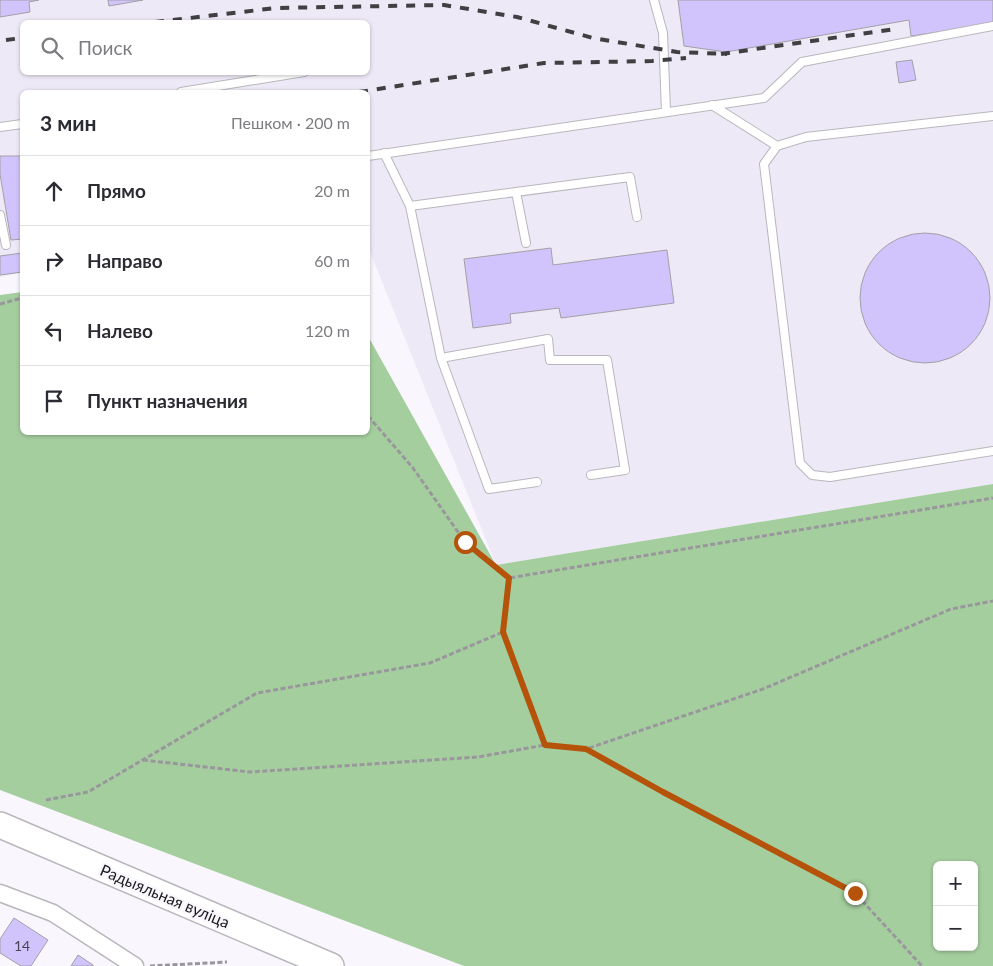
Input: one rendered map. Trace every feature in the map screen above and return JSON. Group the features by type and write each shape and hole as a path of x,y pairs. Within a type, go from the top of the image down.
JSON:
{"main road":[{"name":"Радыяльная вуліца","path":"0,825 331,966"}],"street":[{"path":"0,893 53,913 135,966"}],"lane":[{"path":"654,0 664,33 666,112"},
{"path":"370,156 764,98 802,62 993,26"},
{"path":"194,90 286,75"},
{"path":"712,105 777,146"},
{"path":"993,116 806,137 777,146 764,164 800,462 812,475 830,477 993,452"},
{"path":"0,127 20,124"},
{"path":"384,153 410,206 441,358 489,488 537,482"},
{"path":"410,206 630,176 637,217"},
{"path":"516,192 526,243"},
{"path":"0,215 6,245"},
{"path":"441,358 548,339 550,360 607,360 625,470 591,475"}],"path":[{"path":"0,304 20,299"},
{"path":"370,418 413,468 465,542 509,578 993,498"},
{"path":"509,578 503,632 545,745"},
{"path":"586,749 763,689 951,609 993,601"},
{"path":"46,800 88,792 257,693 430,663 503,632"},
{"path":"143,760 250,772 478,757 545,745 586,749 663,792 855,893 922,966"},
{"path":"140,966 227,962"}],"shaded area":[{"path":"0,0 993,0 993,484 496,565 370,252 370,90 20,90 20,273 0,277"}],"green space":[{"path":"20,292 20,435 370,435 370,340 496,565 993,484 993,966 464,966 0,790 0,295"}],"building":[{"path":"0,0 39,0 29,2 30,12 0,17"},
{"path":"108,0 143,0 109,6"},
{"path":"678,0 993,0 993,24 911,36 909,20 726,52 684,46"},
{"path":"912,60 916,80 899,83 896,62"},
{"path":"0,156 20,156 20,239 11,240 0,174"},
{"path":"925,233 938,234 950,238 971,252 985,273 989,285 989,311 985,323 971,344 950,358 938,362 925,363 912,362 900,358 879,344 865,323 861,311 860,298 861,285 865,273 879,252 900,238 912,234"},
{"path":"551,248 553,265 667,250 674,303 561,318 559,308 510,314 511,323 473,328 464,259"},
{"path":"20,253 20,272 0,275 0,256"},
{"path":"14,918 48,940 31,966 21,966 0,953 0,939"},
{"path":"78,955 93,965 93,966 71,966"}],"railway":[{"path":"172,20 276,8 444,5 517,17 593,38 677,52 727,54"},
{"path":"721,54 895,29"},
{"path":"6,40 20,38"},
{"path":"370,90 544,63 652,61 686,58"}],"route":[{"path":"465,542 509,578 503,632 545,745 586,749 663,792 855,893"}]}
